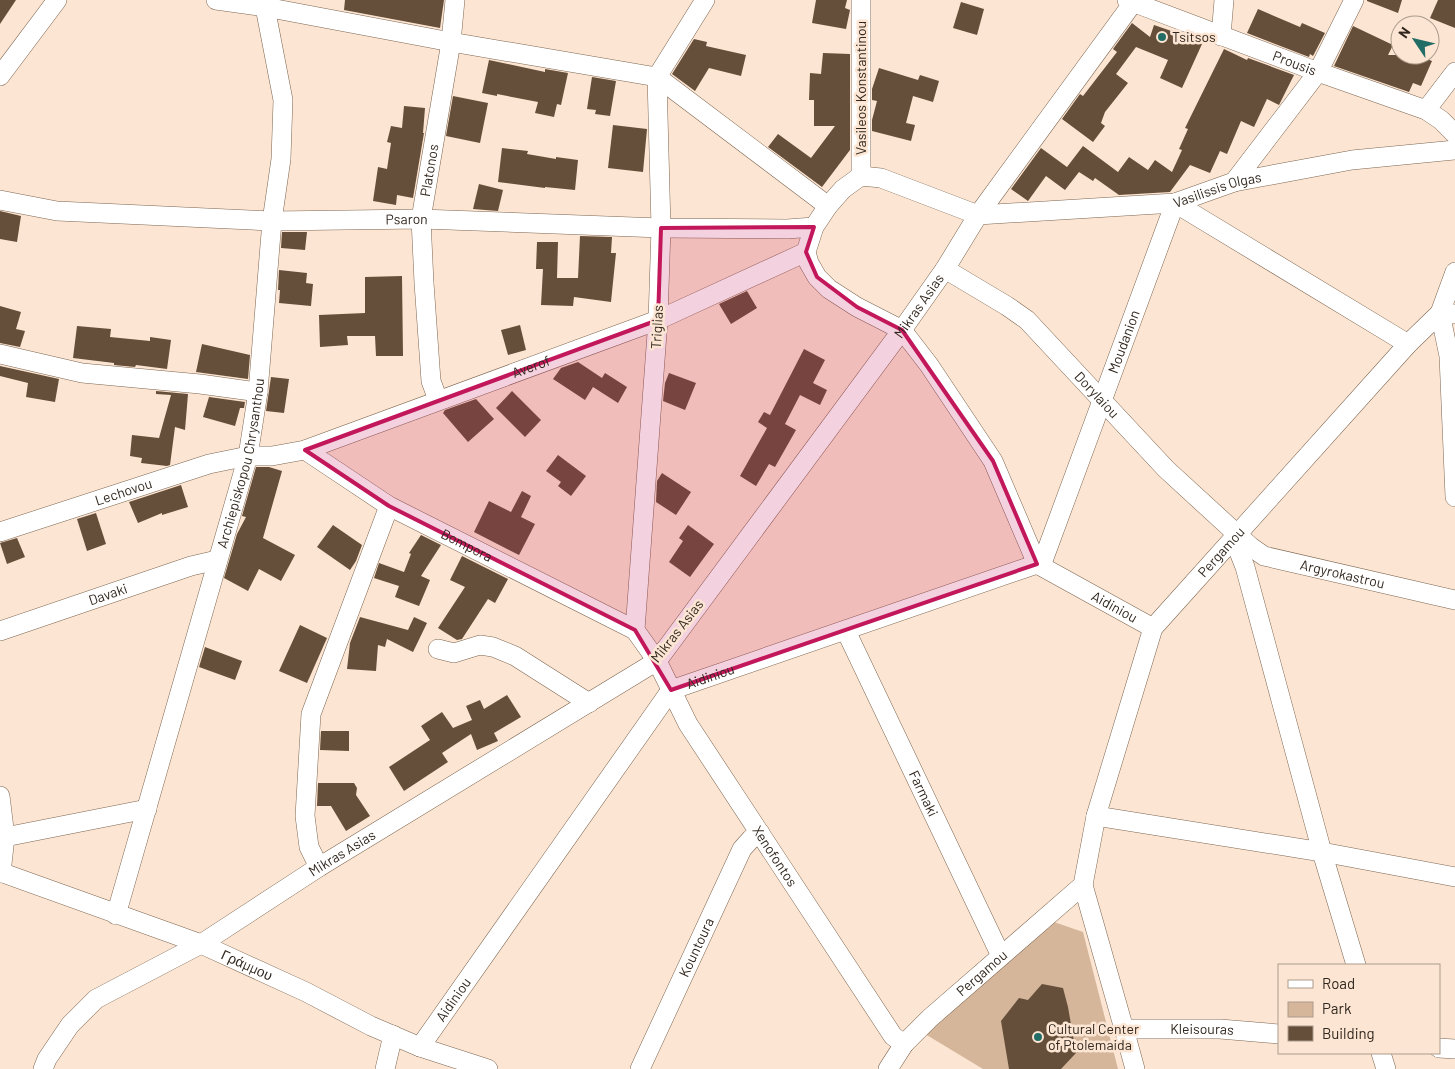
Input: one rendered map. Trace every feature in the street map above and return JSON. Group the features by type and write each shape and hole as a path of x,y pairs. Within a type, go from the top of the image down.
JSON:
{"street":[{"path":"0,76 57,0"},
{"path":"216,0 265,3 451,42 656,78 828,206"},
{"name":"Platonos","path":"438,400 431,381 421,219 451,42 455,0"},
{"path":"656,78 705,0"},
{"name":"Vasileos Konstantinou","path":"861,0 861,176"},
{"path":"1221,36 1224,0"},
{"path":"1234,182 1318,72 1354,0"},
{"name":"Prousis","path":"1132,1 1318,72 1426,110 1441,120 1455,134"},
{"name":"Mikras Asias","path":"44,1069 47,1059 70,1026 96,999 201,944 319,867 657,661 902,330 944,270 978,214 1132,1"},
{"name":"Archiepiskopou Chrysanthou","path":"116,915 248,456 258,392 272,221 282,159 283,100 265,3"},
{"path":"1426,110 1455,72"},
{"name":"Triglias","path":"635,630 658,320 661,228 656,78"},
{"name":"Vasilissis Olgas","path":"978,214 1175,203 1234,182 1352,160 1455,150"},
{"path":"978,214 881,178 861,176 843,189 828,206 814,227 806,252 809,263 817,277 829,290 902,330 929,365 993,461 1039,565"},
{"name":"Psaron","path":"0,200 57,211 272,221 421,219 661,228 787,229 814,227"},
{"path":"1175,203 1408,344"},
{"name":"Moudanion","path":"1039,565 1175,203"},
{"name":"Averof","path":"248,456 272,456 304,450 658,320 806,252"},
{"name":"Dorylaiou","path":"944,270 1007,306 1027,320 1166,469 1236,537"},
{"name":"Pergamou","path":"1135,1069 1083,885 1096,816 1153,628 1408,344 1448,314 1455,272"},
{"path":"1448,314 1455,497"},
{"path":"0,354 82,373 200,384 258,392"},
{"name":"Bompora","path":"304,450 389,506 635,630"},
{"name":"Lechovou","path":"0,532 209,464 248,456"},
{"path":"319,867 309,846 305,816 311,714 389,506"},
{"path":"1236,537 1322,852 1356,964"},
{"name":"Argyrokastrou","path":"1236,537 1264,556 1455,600"},
{"name":"Davaki","path":"0,631 191,566 217,560"},
{"name":"Aidiniou","path":"420,1047 670,690 1039,565 1153,628"},
{"path":"635,630 657,661"},
{"name":"Farmaki","path":"846,631 1001,956"},
{"path":"438,649 454,653 480,645 493,647 516,656 589,703"},
{"name":"Xenofontos","path":"657,661 688,724 893,1036 904,1044"},
{"path":"0,796 5,837 1,873"},
{"path":"5,837 147,808"},
{"path":"1096,816 1322,852 1455,877"},
{"name":"Kountoura","path":"640,1069 742,849 760,832"},
{"name":"Γράμμου","path":"1,873 201,944 420,1047 488,1069"},
{"name":"Pergamou","path":"888,1069 904,1044 930,1018 1083,885"},
{"name":"Kleisouras","path":"1124,1028 1220,1029 1278,1034"},
{"path":"385,1069 393,1035"},
{"path":"1440,1048 1455,1049"},
{"path":"1381,1054 1386,1069"}],"highlighted area":[{"path":"814,227 806,252 817,277 857,307 902,330 993,461 1037,564 671,690 635,630 389,506 305,450 658,320 661,228"}],"green space":[{"path":"1054,922 1083,932 1118,1069 983,1069 925,1034"}],"building":[{"path":"0,0 16,0 0,24"},
{"path":"345,0 444,0 440,28 344,10"},
{"path":"816,0 847,0 845,8 850,10 846,29 812,23"},
{"path":"1367,0 1402,0 1398,13"},
{"path":"1438,0 1455,0 1455,28 1440,22 1440,15 1431,15"},
{"path":"961,2 984,9 977,35 953,28"},
{"path":"1258,9 1300,27 1302,23 1325,33 1313,56 1310,54 1309,57 1247,33"},
{"path":"1132,23 1150,37 1154,25 1202,44 1182,88 1160,78 1168,60 1136,47 1116,74 1128,83 1105,112 1101,123 1105,126 1093,142 1062,119 1080,94 1083,96 1117,52 1113,49"},
{"path":"1353,26 1390,44 1388,55 1390,55 1390,65 1430,65 1421,86 1413,83 1409,92 1334,66"},
{"path":"694,39 707,42 706,46 746,55 741,76 709,68 695,91 672,74"},
{"path":"1224,49 1247,60 1248,58 1294,75 1279,105 1267,99 1254,127 1241,121 1227,154 1220,151 1210,173 1190,165 1170,192 1119,195 1095,178 1093,181 1079,172 1065,190 1046,176 1028,201 1011,189 1041,148 1067,167 1083,146 1118,172 1129,157 1148,170 1155,160 1172,172 1182,150 1179,149 1188,129 1185,128"},
{"path":"823,53 850,54 850,150 822,187 768,147 778,134 811,158 835,126 814,126 814,100 809,100 810,73 821,74"},
{"path":"489,60 545,72 545,69 568,73 561,105 557,104 554,117 535,113 538,102 482,93"},
{"path":"879,68 918,80 920,75 939,81 933,102 913,96 906,123 915,125 911,141 872,131 872,120 877,101 872,100 872,89"},
{"path":"592,77 616,81 610,116 595,114 596,110 587,109"},
{"path":"453,96 488,103 480,143 446,136"},
{"path":"404,106 425,108 424,133 413,198 397,195 396,205 373,201 378,167 387,169 391,143 387,142 391,126 402,128"},
{"path":"613,125 647,129 643,172 608,168"},
{"path":"502,148 528,151 527,154 556,159 556,157 578,160 575,190 498,182"},
{"path":"479,184 503,190 498,211 473,209"},
{"path":"0,211 21,216 17,242 0,239"},
{"path":"282,232 307,232 305,250 281,248"},
{"path":"580,236 612,237 611,253 616,253 611,302 574,297 573,306 541,305 543,269 536,269 537,242 558,242 557,278 578,278"},
{"path":"279,270 307,273 306,283 313,284 311,306 279,303"},
{"path":"402,276 403,356 376,356 375,336 347,336 348,345 320,347 319,315 365,313 365,277"},
{"path":"747,291 757,308 731,324 719,304"},
{"path":"0,306 21,312 16,329 25,331 20,347 0,343"},
{"path":"520,325 526,350 508,355 501,330"},
{"path":"77,326 111,329 110,337 150,341 150,337 171,340 167,369 136,365 135,367 114,365 114,363 73,358"},
{"path":"202,344 250,355 248,379 196,372"},
{"path":"804,349 825,360 813,383 827,390 820,405 800,395 785,424 796,430 775,467 769,464 756,486 740,476 767,428 758,422 764,412 770,415"},
{"path":"578,362 602,378 605,373 627,387 618,403 593,387 585,400 553,379 561,368"},
{"path":"0,366 59,379 55,402 26,397 28,383 0,376"},
{"path":"669,373 696,383 685,410 663,401 665,383"},
{"path":"271,377 289,379 284,413 266,411"},
{"path":"156,391 188,394 185,430 175,427 170,465 167,466 141,463 142,458 130,456 132,435 159,438 171,395 156,394"},
{"path":"512,391 541,420 525,437 496,408"},
{"path":"209,397 245,402 244,408 240,408 235,426 203,417"},
{"path":"476,399 494,419 468,442 443,413 445,410"},
{"path":"558,455 586,476 571,496 558,486 561,482 546,471"},
{"path":"256,467 269,467 282,471 263,538 295,555 281,581 259,569 248,591 224,578 237,534 246,517 242,516"},
{"path":"662,473 691,492 676,515 656,502 657,481"},
{"path":"181,485 188,507 162,515 162,513 138,523 129,502"},
{"path":"522,491 531,496 521,517 535,524 519,555 474,532 489,501 511,512"},
{"path":"96,513 106,544 87,551 77,519"},
{"path":"333,525 362,545 356,561 350,570 317,547"},
{"path":"688,525 714,544 690,577 669,562 683,541 679,538"},
{"path":"421,535 441,545 421,576 430,580 419,606 395,597 399,586 374,578 379,563 404,572 411,554 409,553"},
{"path":"17,538 25,557 7,564 0,543"},
{"path":"462,556 508,579 495,603 488,599 462,639 457,640 438,628 465,587 450,580"},
{"path":"360,617 408,630 414,617 427,623 413,652 387,639 385,647 378,645 376,671 347,669 350,643"},
{"path":"300,625 327,638 307,683 279,671"},
{"path":"205,647 242,661 235,680 199,667"},
{"path":"507,695 521,717 494,733 498,741 477,750 471,734 442,753 448,762 404,791 389,767 430,740 421,726 442,712 453,728 472,720 466,706 480,700 484,709"},
{"path":"321,731 349,731 349,751 320,750"},
{"path":"318,783 354,783 357,788 356,795 370,816 346,831 331,806 317,806"},
{"name":"Cultural Center of Ptolemaida","path":"1042,984 1063,988 1076,1053 1061,1069 1009,1069 1001,1021 1019,998 1028,1000"}],"place":[{"name":"Tsitsos","path":"1162,37"},
{"name":"Cultural Center of Ptolemaida","path":"1038,1037"}]}
